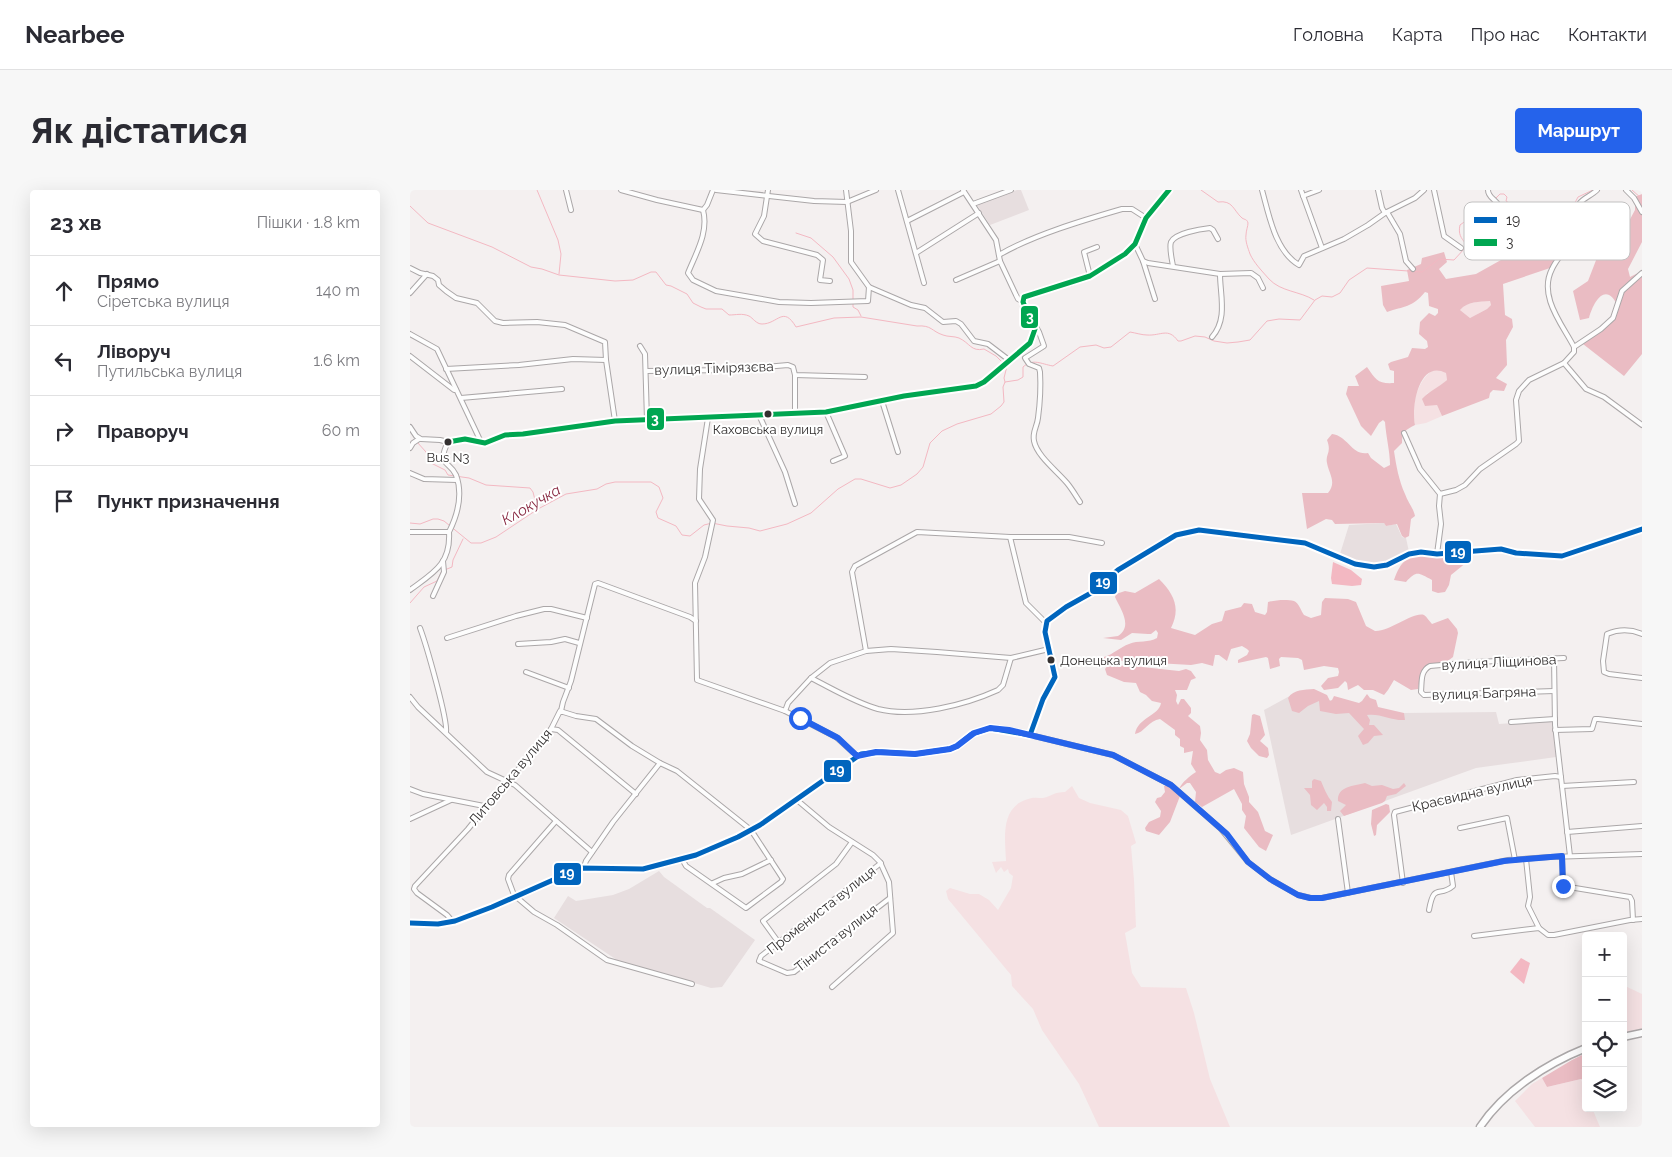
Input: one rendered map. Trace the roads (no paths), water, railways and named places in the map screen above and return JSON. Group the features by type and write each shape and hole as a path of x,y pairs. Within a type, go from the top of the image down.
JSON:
{"main road":[{"path":"1627,1037 1642,1033"},
{"path":"1480,1127 1499,1104 1536,1074 1582,1050"}],"street":[{"path":"566,190 571,210"},
{"path":"621,190 703,210"},
{"path":"869,287 868,301 830,303 779,302 716,291 693,280 688,273 703,237 705,218 703,210 714,190 814,201 847,202 876,190"},
{"path":"768,190 764,216 755,234 763,241 816,256 823,260 820,280 830,281"},
{"path":"846,190 851,231 851,262 869,287 911,305 925,308 943,322 956,321 961,324 974,341 988,344 1008,361"},
{"path":"898,190 924,283"},
{"path":"973,204 1011,190"},
{"path":"1023,302 1024,297 1032,292 1072,283 1090,276 1125,254 1134,244 1146,218 1169,190"},
{"path":"1262,190 1273,227 1284,251 1299,266 1304,256 1344,239 1386,212 1415,198 1424,190"},
{"path":"1301,190 1322,248"},
{"path":"1303,196 1319,190"},
{"path":"1378,190 1382,208 1400,234 1406,261 1413,269"},
{"path":"1434,190 1444,236 1461,248"},
{"path":"1488,190 1489,196 1495,202"},
{"path":"1581,202 1597,190"},
{"path":"1626,190 1634,198 1642,212"},
{"path":"907,222 963,191 996,240 1000,261 1018,299 1023,302 1039,332 1044,346 1025,358 1027,362 1039,368 1040,372 1040,401 1037,424 1033,430 1034,441 1039,454 1063,478 1080,502"},
{"path":"999,255 1059,230 1122,209 1132,209 1146,218"},
{"path":"916,253 979,213"},
{"path":"1173,266 1171,244 1174,238 1184,233 1210,228 1218,239"},
{"path":"1134,244 1143,261 1155,299"},
{"path":"1090,276 1084,252 1097,247"},
{"path":"1440,494 1466,485 1480,469 1519,441 1516,400 1519,390 1529,380 1564,363 1574,352 1574,347 1554,313 1549,299 1550,271 1558,260"},
{"path":"956,280 1000,261"},
{"path":"1143,261 1148,264 1220,274 1251,273 1258,278 1263,288"},
{"path":"410,268 433,276 438,280 439,286 456,298 476,303 495,321 503,323 537,322 565,325 605,342 615,421"},
{"path":"1574,347 1601,330 1612,318 1622,292 1642,273"},
{"path":"410,293 427,274"},
{"path":"1212,337 1222,316 1220,274"},
{"path":"416,441 448,442 466,439 488,442 505,435 615,421 826,412 904,396 976,386 984,382 1030,343 1034,334 1034,324"},
{"path":"410,334 437,349 482,442"},
{"path":"640,346 645,354 647,420"},
{"path":"410,356 456,390"},
{"path":"446,369 519,365 573,359 606,360"},
{"path":"1564,363 1586,389 1604,398 1642,425"},
{"name":"вулиця Тімірязєва","path":"646,371 732,370 788,365 794,367 795,375 865,377"},
{"path":"795,375 795,413"},
{"path":"461,398 562,389"},
{"path":"882,401 898,452"},
{"path":"826,412 845,456 834,461"},
{"path":"759,415 785,472 795,504"},
{"path":"708,418 700,469 699,499 713,520 706,557 695,583 697,680 785,711 836,737 857,756"},
{"path":"410,427 416,436 416,441 410,448"},
{"path":"1404,433 1420,468 1440,494 1437,554"},
{"path":"410,590 428,576 448,553 450,528 460,500 459,485 456,477 446,464 443,456 448,442"},
{"path":"410,474 424,479 456,477"},
{"path":"410,532 450,528"},
{"path":"1030,735 1043,699 1055,678 1045,630 1046,624 1060,611 1088,595 1118,570 1176,534 1199,530 1305,543 1355,564 1367,567 1387,565 1412,553 1437,554 1501,549 1516,553 1562,556 1642,529"},
{"path":"866,651 852,572 855,566 917,532 1069,538 1102,542"},
{"path":"1010,537 1026,603 1046,624"},
{"path":"433,596 444,571 443,561"},
{"name":"Литовська вулиця","path":"453,922 447,915 418,894 414,888 468,829 481,813 484,806 508,782 551,729 557,714 561,711 562,702 569,688 595,584 598,583 690,617 696,621"},
{"path":"447,638 544,609 587,618"},
{"path":"420,628 442,708 446,732"},
{"path":"1642,634 1634,630 1607,634 1602,666 1604,672 1609,674 1642,678"},
{"path":"518,644 551,642 565,639 579,643"},
{"path":"785,711 788,703 811,678 830,663 866,651 937,652 1011,658 1049,649"},
{"path":"811,678 852,699 873,707 890,711 916,712 946,706 998,690 1003,685 1011,658"},
{"path":"1554,658 1555,730 1570,856"},
{"name":"вулиця Ліщинова","path":"1421,688 1422,674 1430,666 1564,658"},
{"path":"526,672 569,688"},
{"name":"вулиця Багряна","path":"1421,688 1421,693 1424,695 1554,691"},
{"path":"410,697 487,772 508,782 531,798 592,852"},
{"path":"561,711 576,716 596,719 629,744 660,763 678,771 751,830 783,878 746,908 685,864 682,859"},
{"path":"1511,722 1555,719"},
{"path":"1555,730 1592,729 1596,719 1642,724"},
{"path":"410,923 438,924 453,922 516,897 572,870 584,867 643,869 682,859 716,847 751,830 797,800 857,756 876,752 915,754 950,749 974,733 990,728 1030,735 1113,755 1170,784 1227,834 1245,858 1257,870 1292,892 1314,899 1515,860 1562,856 1642,854"},
{"path":"551,729 558,730 636,794"},
{"path":"584,867 592,852 660,763"},
{"name":"Краєвидна вулиця","path":"1403,883 1395,812 1517,780 1561,777"},
{"path":"1562,786 1634,782"},
{"path":"410,789 484,806"},
{"path":"410,794 415,791"},
{"path":"410,819 452,799"},
{"path":"797,800 829,827 873,855 881,863 888,878 893,934 832,987"},
{"path":"1460,828 1507,818 1515,860"},
{"path":"1338,819 1348,893"},
{"path":"556,821 509,876 510,885 516,897 534,912 609,961 692,984"},
{"path":"1567,832 1642,826"},
{"path":"779,943 763,921 836,864 852,842"},
{"path":"1562,856 1563,886 1630,896 1632,901 1632,920"},
{"path":"1526,859 1530,897 1528,906 1539,928 1548,935 1642,919"},
{"path":"712,883 729,876 742,874 771,860"},
{"name":"Промениста вулиця","path":"761,956 881,863"},
{"path":"1429,910 1431,896 1436,891 1449,889 1453,886 1451,872"},
{"name":"Тіниста вулиця","path":"761,956 759,959 763,963 792,973 890,898"},
{"path":"1474,936 1539,928"}],"waterway":[{"path":"537,190 558,240 561,254 559,274"},
{"path":"1201,190 1218,202 1230,204 1247,221 1246,240 1250,254 1269,279 1285,289 1314,300"},
{"name":"Клокучка","path":"1575,202 1578,197 1593,190"},
{"name":"Клокучка","path":"1632,190 1642,199"},
{"name":"Клокучка","path":"1496,198 1500,194 1504,194 1507,197 1508,202"},
{"path":"410,206 428,223 492,247 531,267 559,275 615,281 633,280 651,272 656,272 666,285 687,294 693,303 706,309 722,309 729,315 746,315 760,324 768,323 784,316 796,327 834,318 861,317 926,326 943,335 959,338 973,348 984,349 1003,363"},
{"name":"Клокучка","path":"1464,222 1460,225 1459,231 1464,241"},
{"path":"796,233 811,238 833,257 849,279 853,290 853,300"},
{"name":"Клокучка","path":"410,523 420,524 438,519 444,521 471,543 481,543 496,537 538,509 566,494 597,489 615,482 651,482 659,487 663,498 656,512 658,518 676,526 682,535 690,536 704,525 712,523 760,531 787,524 811,513 838,489 855,479 890,488 901,485 917,474 923,467 930,443 942,431 957,424 991,414 1001,406 1004,402 1003,387 1005,382 1018,380 1023,377 1023,367 1027,364 1037,362 1053,366 1080,347 1096,345 1104,348 1111,347 1130,332 1147,335 1167,333 1171,334 1178,341 1195,336 1227,343 1250,340 1267,321 1279,319 1300,320 1315,300 1322,296 1332,297 1340,293 1349,280 1367,268 1422,272 1439,259 1454,260 1464,249"},
{"path":"853,304 853,307 858,310 861,316"},
{"path":"1005,382 1006,365"},
{"path":"417,442 426,452 429,462 445,470 448,475 469,478 486,485 530,488 533,492 537,508"},
{"path":"410,603 424,587 437,581 442,571 452,567 453,560 463,539"}],"place":[{"name":"Каховська вулиця","path":"768,414"},
{"name":"Bus N3","path":"448,442"},
{"name":"Донецька вулиця","path":"1051,660"}]}
